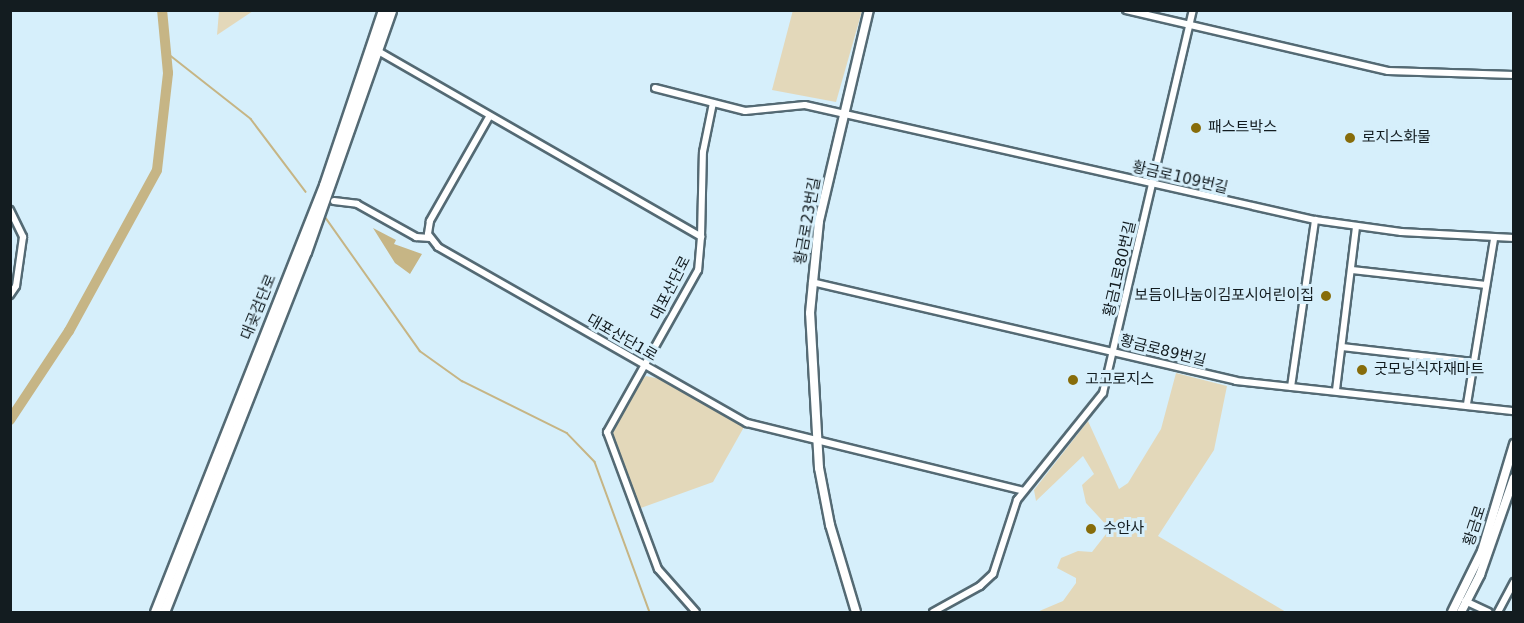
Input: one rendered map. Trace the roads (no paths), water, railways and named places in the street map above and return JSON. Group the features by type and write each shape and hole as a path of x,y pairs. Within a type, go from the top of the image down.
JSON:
{"main road":[{"name":"대곶검단로","path":"164,612 306,252 392,10"},
{"name":"대곶검단로","path":"155,612 324,185 382,13"}],"street":[{"name":"황금로23번길","path":"856,612 830,525 815,441 809,354 811,282 821,212 869,10"},
{"path":"1126,10 1388,71 1514,75"},
{"name":"황금1로80번길","path":"933,612 980,586 993,574 1011,512 1023,491 1071,428 1100,399 1114,351 1193,10"},
{"path":"378,51 489,117 701,237"},
{"name":"황금로109번길","path":"656,88 745,111 799,104 1315,220 1356,226 1514,238"},
{"name":"대포산단로","path":"696,612 658,569 607,437 609,424 698,270 703,152 713,103"},
{"path":"429,236 434,214 489,117"},
{"name":"대포산단1로","path":"334,201 357,204 416,237 429,236 444,250 747,423 815,441"},
{"path":"10,210 23,237 16,286 10,295"},
{"path":"1291,387 1315,220"},
{"path":"1336,390 1356,226"},
{"path":"1467,404 1494,238"},
{"path":"1352,270 1486,285"},
{"name":"황금로89번길","path":"811,282 1236,381 1467,404 1514,411"},
{"path":"1342,347 1473,362"},
{"path":"815,441 1023,491"},
{"name":"황금로","path":"1461,612 1514,444"},
{"name":"황금로","path":"1452,612 1463,600 1490,552 1514,478"},
{"path":"1498,612 1514,582"},
{"path":"1463,600 1489,612"}],"waterway":[{"path":"10,420 69,331 157,170 168,73 162,10"},
{"path":"166,52 251,119 306,192"},
{"path":"326,218 420,351 462,381 567,433 595,462 650,612"}],"place":[{"name":"패스트박스","path":"1196,128"},
{"name":"로지스화물","path":"1350,138"},
{"name":"보듬이나눔이김포시어린이집","path":"1326,296"},
{"name":"굿모닝식자재마트","path":"1362,370"},
{"name":"고고로지스","path":"1073,380"},
{"name":"수안사","path":"1091,529"}]}
